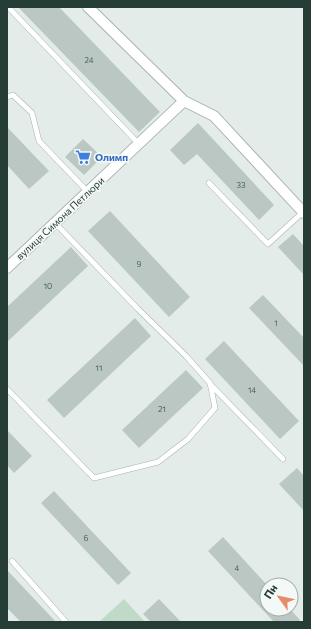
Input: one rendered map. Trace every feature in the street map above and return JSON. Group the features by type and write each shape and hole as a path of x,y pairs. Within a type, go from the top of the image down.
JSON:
{"street":[{"path":"88,7 184,101 214,116 303,212"},
{"name":"вулиця Симона Петлюри","path":"7,268 184,101"}],"lane":[{"path":"8,7 139,144"},
{"path":"7,97 13,95 32,113 39,141 88,192"},
{"path":"209,183 268,244 303,212"},
{"path":"55,223 138,309 186,356 283,459"},
{"path":"7,389 94,478 158,462 188,439 215,408 210,383"},
{"path":"12,561 66,622"}],"green space":[{"path":"124,599 145,622 99,622"}],"building":[{"path":"18,7 59,7 160,112 139,132"},
{"path":"198,123 274,205 259,220 197,154 184,165 170,150"},
{"path":"7,127 49,171 29,189 7,165"},
{"name":"Олимп","path":"83,139 102,157 84,175 65,157"},
{"path":"110,211 190,297 169,317 88,231"},
{"path":"293,234 304,246 304,275 278,247"},
{"path":"71,247 88,266 7,342 7,307"},
{"path":"263,295 304,338 304,366 249,308"},
{"path":"135,318 151,336 64,418 47,400"},
{"path":"224,341 299,421 280,439 205,359"},
{"path":"186,370 203,388 139,448 122,430"},
{"path":"7,430 32,456 14,473 7,465"},
{"path":"297,468 304,476 304,511 279,484"},
{"path":"54,491 131,573 118,585 41,503"},
{"path":"223,537 260,577 259,606 208,551"},
{"path":"7,570 56,622 21,622 7,608"},
{"path":"159,599 181,622 151,622 143,614"},
{"path":"269,617 297,617 300,620 298,622 274,622"}],"place":[{"name":"Олимп","path":"83,157"}]}
